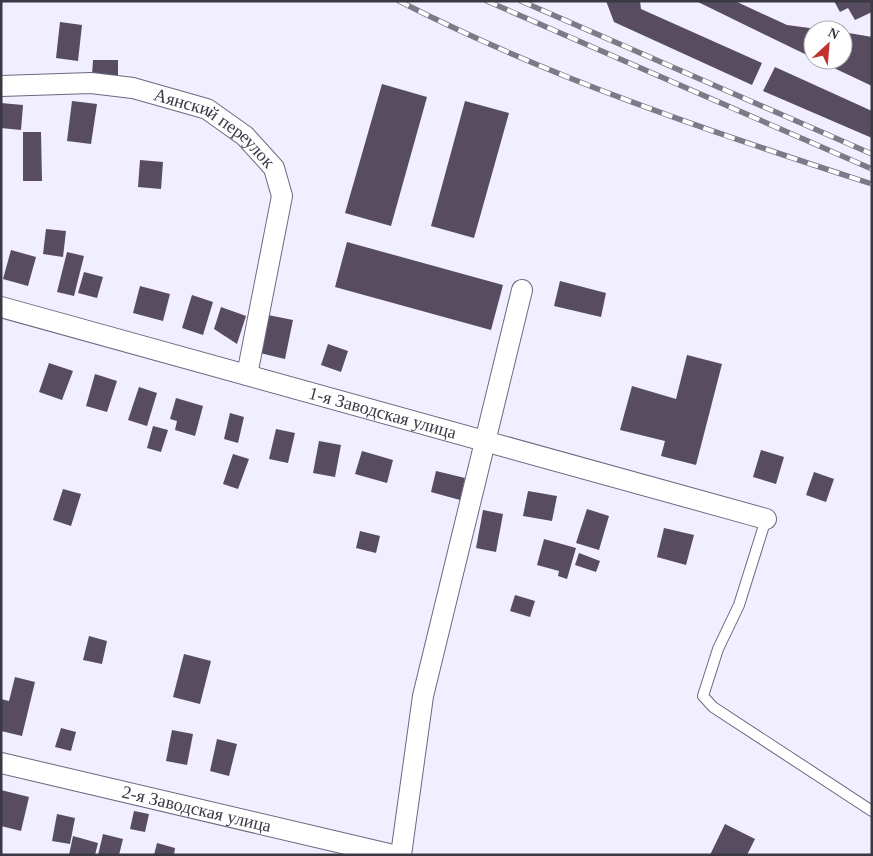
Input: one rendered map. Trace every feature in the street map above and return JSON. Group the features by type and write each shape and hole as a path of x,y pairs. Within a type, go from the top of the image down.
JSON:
{"street":[{"name":"Аянский переулок","path":"1,86 100,84 134,88 207,109 245,136 274,168 282,196 246,375"},
{"path":"401,855 423,696 522,290"},
{"name":"1-я Заводская улица","path":"1,307 766,519"},
{"name":"2-я Заводская улица","path":"1,763 350,850 393,855"}],"lane":[{"path":"766,519 739,605 718,650 703,696 713,707 872,811"}],"building":[{"path":"606,1 640,1 641,9 762,63 752,85 614,22"},
{"path":"696,1 735,1 787,25 803,27 803,53"},
{"path":"834,1 872,1 872,12 855,20 848,8 840,12"},
{"path":"60,22 82,25 78,61 56,58"},
{"path":"853,34 872,37 872,86 838,70 853,70"},
{"path":"93,60 118,60 118,76 92,75"},
{"path":"775,67 872,111 872,138 763,91"},
{"path":"382,84 427,97 391,226 345,213"},
{"path":"72,101 97,104 91,144 67,141"},
{"path":"465,101 509,113 474,238 431,226"},
{"path":"1,103 23,105 21,130 1,128"},
{"path":"23,132 41,132 42,181 23,181"},
{"path":"140,160 163,162 161,189 138,187"},
{"path":"46,229 66,231 63,257 43,254"},
{"path":"347,242 503,285 491,330 335,287"},
{"path":"11,250 36,257 28,286 3,279"},
{"path":"67,252 84,256 74,296 57,292"},
{"path":"84,272 103,277 97,298 78,293"},
{"path":"560,281 606,293 601,317 554,306"},
{"path":"140,286 170,294 163,321 133,313"},
{"path":"192,295 213,302 203,335 182,328"},
{"path":"221,307 246,316 237,344 214,329"},
{"path":"268,315 293,320 285,359 260,353"},
{"path":"328,344 348,351 341,372 321,365"},
{"path":"687,355 722,364 696,465 661,456 665,441 620,430 632,386 676,399"},
{"path":"49,363 73,371 62,400 39,392"},
{"path":"95,374 117,381 107,412 86,406"},
{"path":"139,387 157,393 147,426 128,420"},
{"path":"176,398 203,406 195,436 175,430 177,421 170,419"},
{"path":"230,413 244,417 238,443 224,439"},
{"path":"153,426 168,430 161,452 147,448"},
{"path":"276,429 295,433 288,463 269,459"},
{"path":"319,441 341,445 335,477 313,473"},
{"path":"761,450 784,457 776,484 753,477"},
{"path":"362,451 393,460 387,483 355,474"},
{"path":"233,454 249,459 238,489 223,484"},
{"path":"436,471 465,478 460,500 431,492"},
{"path":"814,472 834,479 826,502 806,495"},
{"path":"63,489 81,494 71,526 53,520"},
{"path":"528,491 557,496 552,521 523,516"},
{"path":"587,509 609,516 599,550 576,543"},
{"path":"483,510 503,514 496,552 476,548"},
{"path":"664,528 694,535 686,565 657,557"},
{"path":"360,531 380,536 376,553 356,548"},
{"path":"544,539 576,548 567,579 558,576 559,571 537,565"},
{"path":"579,553 600,561 596,572 575,565"},
{"path":"515,595 535,601 530,617 510,611"},
{"path":"89,636 107,641 102,664 83,660"},
{"path":"184,654 211,661 200,704 173,697"},
{"path":"15,677 35,682 22,736 1,731 1,699 9,701"},
{"path":"61,728 76,732 71,751 55,747"},
{"path":"172,730 193,734 187,765 166,761"},
{"path":"217,739 237,744 229,776 210,771"},
{"path":"1,790 29,797 21,831 1,826"},
{"path":"134,811 149,814 145,832 130,829"},
{"path":"57,814 75,818 70,844 52,841"},
{"path":"725,824 755,839 747,855 710,855"},
{"path":"103,834 123,839 119,855 98,855"},
{"path":"73,836 98,843 95,855 69,855"},
{"path":"157,843 175,848 174,855 154,855"}],"railway":[{"path":"399,1 514,55 632,102 691,124 872,184"},
{"path":"487,1 872,169"},
{"path":"521,1 872,154"}]}
